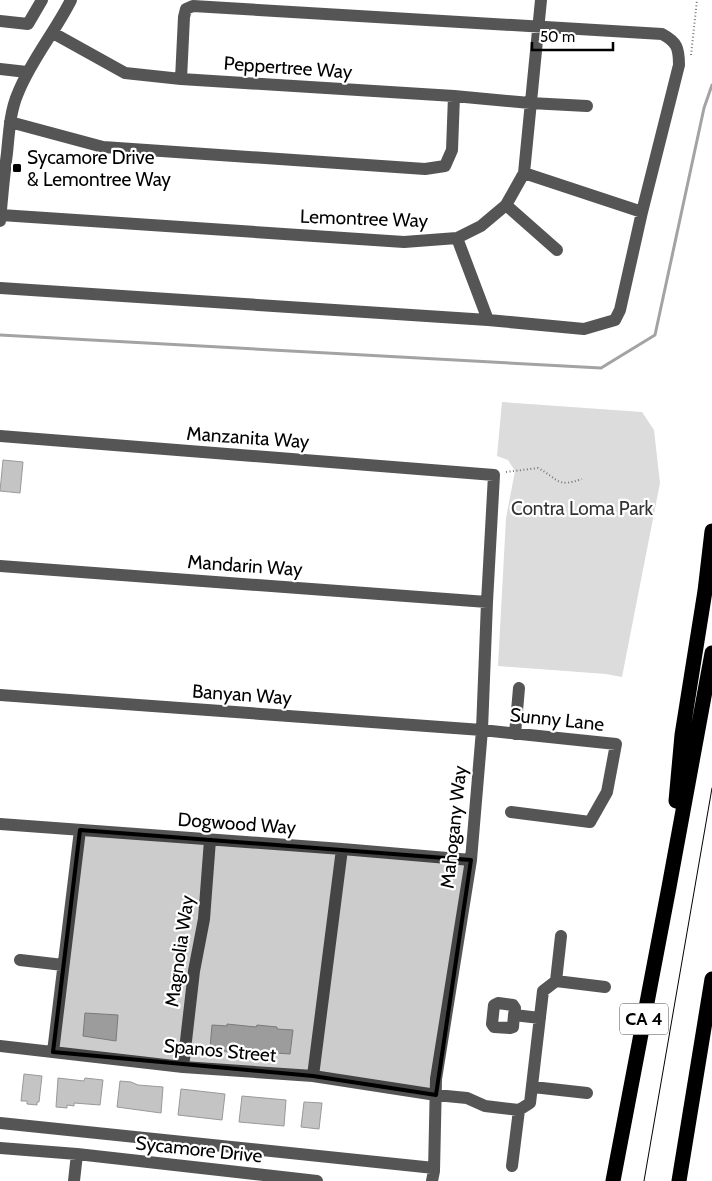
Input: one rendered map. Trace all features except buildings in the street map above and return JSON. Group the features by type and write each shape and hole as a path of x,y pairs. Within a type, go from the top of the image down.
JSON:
{"highway":[{"path":"669,887 682,735 705,590 712,530"},
{"name":"CA 4","path":"613,1181 712,653"},
{"path":"679,1181 712,979"}],"street":[{"path":"0,21 28,24 42,0"},
{"path":"0,221 10,122 17,93 27,72 53,34 71,0"},
{"name":"Lemontree Way","path":"1,215 404,242 457,238 481,226 506,205 524,173 541,0"},
{"path":"0,288 488,320 584,329 615,320 620,310 642,212 679,65 679,54 676,45 670,38 662,34 193,6 186,9 184,17 181,78"},
{"name":"Peppertree Way","path":"53,34 125,73 587,106"},
{"path":"0,69 27,72"},
{"path":"10,122 102,147 425,169 445,166 452,150 454,96"},
{"path":"524,173 642,212"},
{"path":"506,205 557,250"},
{"path":"457,238 488,320"},
{"name":"Manzanita Way","path":"0,436 494,475"},
{"name":"Mahogany Way","path":"432,1181 436,1079 471,860 482,730 494,475"},
{"name":"Mandarin Way","path":"0,566 487,602"},
{"path":"515,734 519,688"},
{"name":"Banyan Way","path":"0,695 482,730"},
{"name":"Sunny Lane","path":"482,730 616,744 607,792 590,822 511,812"},
{"name":"Dogwood Way","path":"0,824 471,860"},
{"path":"54,1052 80,830"},
{"name":"Magnolia Way","path":"183,1067 194,971 204,919 210,840"},
{"path":"313,1076 342,849"},
{"path":"556,982 561,936"},
{"path":"20,960 63,965"},
{"path":"512,1166 519,1110 530,1103 543,991 556,982 605,987"},
{"path":"514,1015 540,1018"},
{"name":"Spanos Street","path":"0,1046 183,1067 313,1076 467,1098 485,1106 519,1110"},
{"path":"532,1087 587,1093"},
{"path":"0,1123 434,1168"},
{"name":"Sycamore Drive","path":"0,1148 77,1154 317,1181"},
{"path":"74,1181 77,1154"}],"path":[{"path":"494,475 522,469 538,468 562,483 582,479"}],"highlighted area":[{"path":"80,830 471,860 436,1095 313,1076 53,1052"}],"green space":[{"name":"Contra Loma Park","path":"502,402 642,412 654,430 660,483 622,677 606,674 498,666 506,518 515,471 508,460 497,456"}],"waterway":[{"path":"0,335 601,368 655,335 704,108 712,85"}],"tram line":[{"path":"644,1181 712,788"}],"place":[{"name":"Sycamore Drive & Lemontree Way","path":"17,168"}]}
